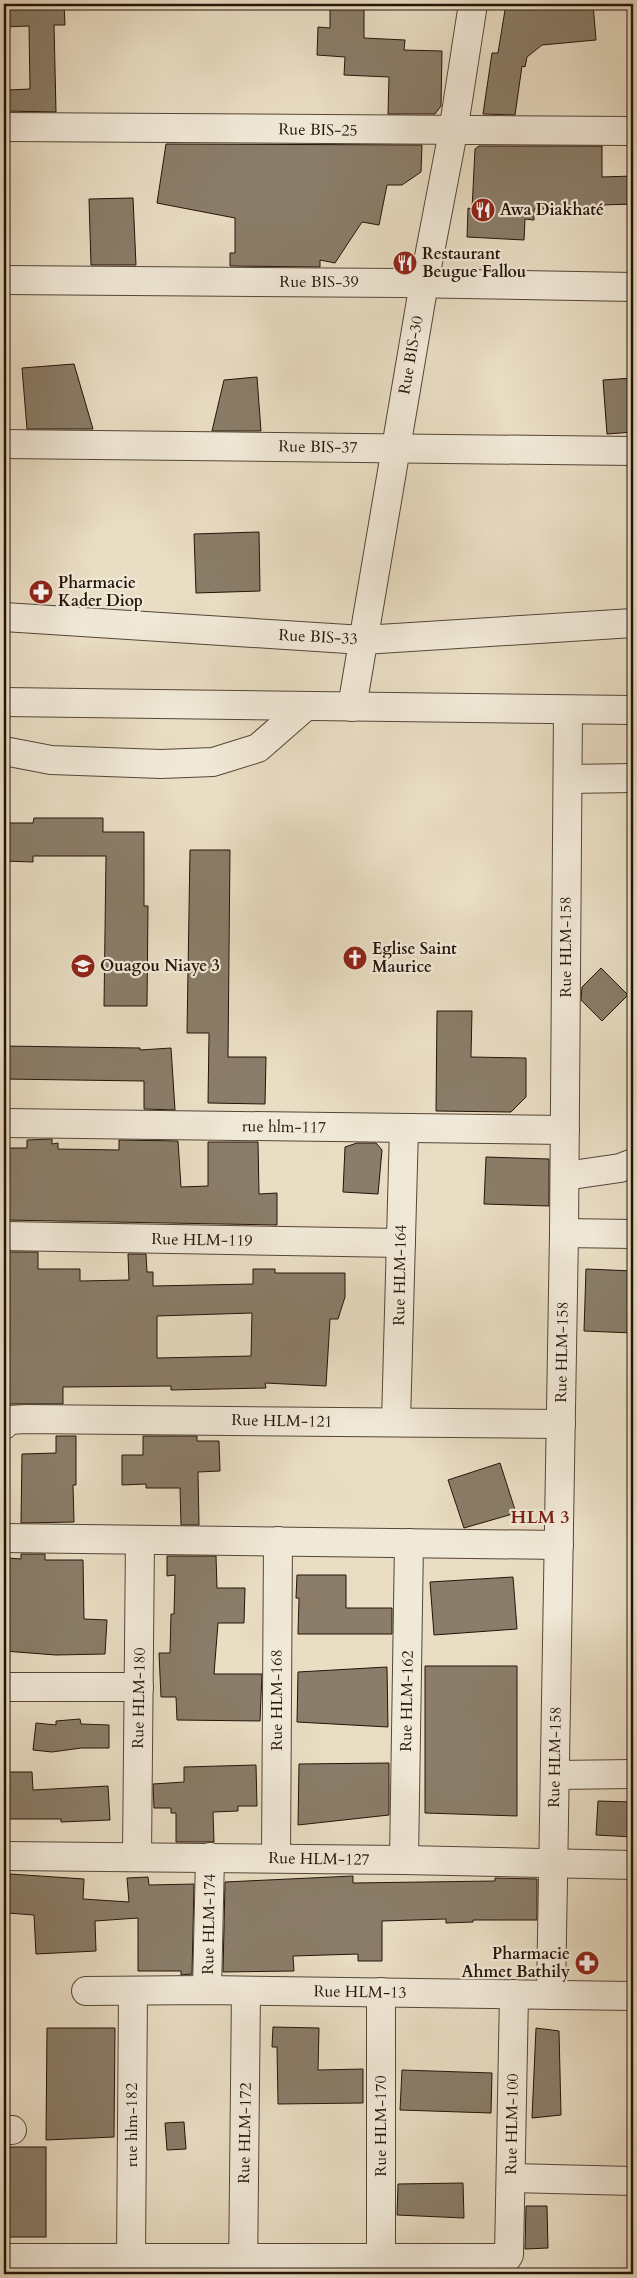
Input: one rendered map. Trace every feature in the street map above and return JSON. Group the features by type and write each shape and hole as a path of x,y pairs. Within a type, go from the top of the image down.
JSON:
{"street":[{"name":"Rue BIS-30","path":"352,707 424,283 453,132 473,4"},
{"name":"Rue BIS-25","path":"4,127 453,132 633,131"},
{"name":"Rue BIS-39","path":"4,280 424,283 633,287"},
{"name":"Rue BIS-37","path":"4,444 633,451"},
{"name":"Rue BIS-33","path":"4,617 363,640 633,623"},
{"path":"4,702 633,710"},
{"path":"4,751 51,760 161,764 213,762 258,748 306,706"},
{"name":"Rue HLM-158","path":"551,1995 552,1862 556,1775 560,1545 568,710"},
{"path":"568,779 633,778"},
{"name":"rue hlm-117","path":"4,1123 565,1130"},
{"name":"Rue HLM-164","path":"396,1422 404,1128"},
{"path":"564,1176 620,1168 633,1163"},
{"path":"564,1233 633,1234"},
{"name":"Rue HLM-119","path":"4,1236 401,1243"},
{"name":"Rue HLM-121","path":"4,1425 9,1420 26,1419 561,1424"},
{"path":"4,1538 560,1545"},
{"name":"Rue HLM-180","path":"137,1856 140,1540"},
{"name":"Rue HLM-168","path":"276,1858 278,1541"},
{"name":"Rue HLM-162","path":"404,1860 409,1543"},
{"path":"4,1687 139,1687"},
{"path":"556,1775 633,1774"},
{"name":"Rue HLM-127","path":"4,1856 552,1862 633,1866"},
{"name":"Rue HLM-174","path":"208,1990 210,1857"},
{"name":"Rue HLM-13","path":"86,1991 208,1990 633,1996"},
{"name":"rue hlm-182","path":"131,2259 133,1991"},
{"name":"Rue HLM-172","path":"243,2266 246,1991"},
{"name":"Rue HLM-170","path":"381,1992 381,2259"},
{"name":"Rue HLM-100","path":"381,2259 502,2259 507,2258 509,2255 514,1994"},
{"path":"511,2178 633,2181"},
{"path":"4,2258 96,2266 131,2259 243,2266 381,2259"}],"building":[{"path":"4,4 64,4 65,25 54,25 56,112 4,111 4,93 7,93 8,90 30,89 29,26 4,27"},
{"path":"330,4 364,4 364,38 405,40 404,50 442,51 441,106 435,114 388,114 389,77 344,75 345,57 317,55 318,27 330,28"},
{"path":"506,4 593,4 596,40 542,45 527,57 525,67 522,66 515,115 483,114 492,53 498,53"},
{"path":"166,144 422,145 421,172 402,185 387,185 379,225 362,222 335,263 320,260 320,267 230,266 230,253 235,253 235,218 157,203"},
{"path":"479,146 602,146 602,177 633,176 633,204 602,205 602,209 534,209 534,220 525,219 524,240 467,237 468,208 472,209 475,149"},
{"path":"133,198 136,265 91,265 89,199"},
{"path":"74,364 93,429 27,429 22,368"},
{"path":"257,377 261,431 212,431 224,380"},
{"path":"633,378 633,432 607,434 603,380"},
{"path":"259,532 260,591 196,593 194,534"},
{"path":"34,818 103,818 103,832 144,832 144,906 148,906 147,1006 104,1006 106,856 33,856 33,862 4,861 4,823 33,823"},
{"path":"190,850 230,850 228,1057 266,1057 265,1104 208,1103 209,1033 187,1033"},
{"path":"601,968 628,995 602,1021 581,1000 582,987"},
{"path":"437,1011 472,1011 471,1057 526,1058 526,1097 511,1112 436,1111"},
{"path":"4,1046 140,1048 140,1050 171,1048 175,1110 144,1109 144,1081 4,1079"},
{"path":"52,1139 52,1144 58,1143 58,1149 119,1150 119,1140 178,1141 181,1187 208,1186 208,1142 258,1142 259,1194 277,1193 277,1225 4,1220 4,1148 27,1148 27,1140"},
{"path":"357,1143 376,1143 382,1150 378,1194 343,1192 345,1147"},
{"path":"486,1157 549,1159 549,1206 484,1204"},
{"path":"4,1252 38,1252 38,1269 80,1269 80,1281 129,1280 128,1254 146,1254 147,1272 153,1272 153,1286 253,1284 253,1269 275,1269 275,1273 345,1273 345,1297 338,1319 330,1319 326,1386 265,1383 266,1388 171,1390 171,1386 63,1387 63,1404 4,1404","holes":["252,1313 251,1356 157,1358 157,1316"]},
{"path":"586,1269 633,1271 633,1333 584,1331"},
{"path":"56,1436 76,1436 76,1485 73,1485 74,1522 21,1523 22,1454 56,1453"},
{"path":"143,1436 197,1436 197,1441 219,1441 220,1471 198,1472 199,1525 181,1525 180,1488 146,1488 146,1484 122,1485 122,1455 143,1455"},
{"path":"500,1463 516,1513 464,1528 448,1480"},
{"path":"21,1554 45,1554 45,1560 83,1560 84,1619 107,1620 105,1654 56,1655 4,1651 8,1558 21,1559"},
{"path":"167,1556 216,1556 217,1588 245,1588 244,1623 218,1623 214,1674 262,1674 260,1721 177,1720 176,1697 161,1697 159,1653 170,1653 171,1614 174,1614 175,1575 167,1576"},
{"path":"297,1575 346,1575 346,1608 392,1608 392,1634 298,1634 299,1598 296,1598"},
{"path":"513,1577 517,1629 434,1635 430,1582"},
{"path":"425,1666 517,1666 517,1816 425,1813"},
{"path":"387,1667 388,1727 297,1722 298,1672"},
{"path":"80,1719 81,1724 109,1725 109,1748 81,1748 52,1752 33,1750 36,1723 56,1725 56,1721"},
{"path":"389,1763 389,1815 298,1825 299,1764"},
{"path":"256,1765 257,1806 238,1806 238,1811 213,1812 214,1842 176,1842 176,1813 171,1813 171,1808 154,1808 153,1784 184,1782 184,1767"},
{"path":"4,1772 32,1772 33,1790 108,1786 110,1820 61,1822 61,1819 4,1819"},
{"path":"598,1801 633,1802 633,1837 596,1835"},
{"path":"10,1874 84,1879 83,1899 129,1902 127,1878 148,1877 149,1885 194,1884 192,1974 181,1975 181,1971 138,1971 138,1918 95,1921 96,1951 36,1954 34,1915 7,1913"},
{"path":"353,1876 353,1883 495,1881 495,1878 537,1879 537,1920 473,1920 473,1922 446,1923 446,1919 382,1921 382,1961 358,1961 358,1954 293,1956 294,1971 223,1972 225,1882"},
{"path":"273,2027 319,2028 318,2070 363,2069 363,2103 278,2104 277,2047 272,2047"},
{"path":"47,2028 115,2028 114,2137 46,2140"},
{"path":"536,2028 559,2031 561,2115 532,2118"},
{"path":"402,2070 492,2073 491,2113 400,2110"},
{"path":"184,2122 186,2149 167,2150 165,2123"},
{"path":"4,2147 46,2147 46,2237 4,2237"},
{"path":"463,2183 464,2218 397,2215 398,2184"},
{"path":"526,2206 547,2206 548,2248 525,2249"}],"place":[{"name":"Awa Diakhaté","path":"483,210"},
{"name":"Restaurant Beugue Fallou","path":"405,263"},
{"name":"Pharmacie Kader Diop","path":"41,592"},
{"name":"Eglise Saint Maurice","path":"355,958"},
{"name":"Ouagou Niaye 3","path":"83,966"},
{"name":"Pharmacie Ahmet Bathily","path":"587,1963"}],"district":[{"name":"HLM 3","path":"540,1517"}]}
